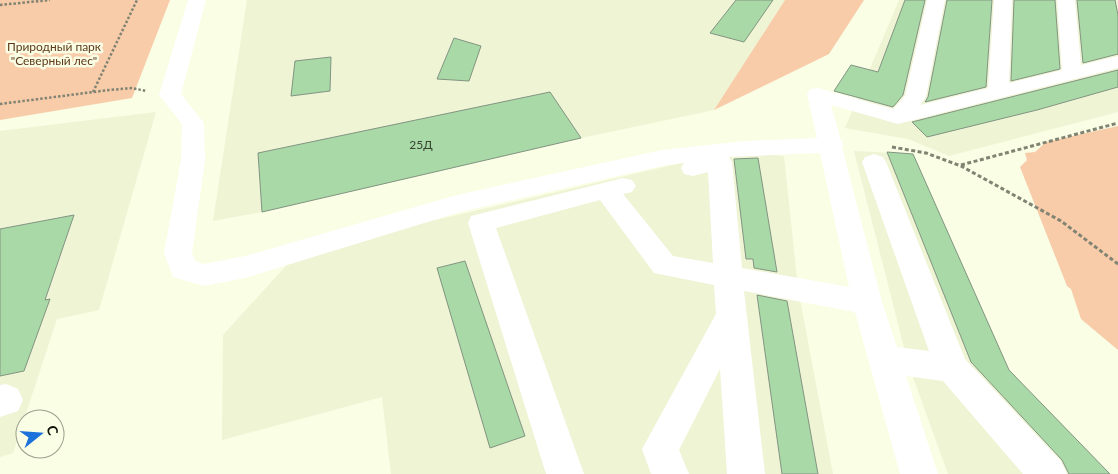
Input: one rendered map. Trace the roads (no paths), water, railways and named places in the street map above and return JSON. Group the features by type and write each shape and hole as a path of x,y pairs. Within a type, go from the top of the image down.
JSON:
{"lane":[{"path":"197,0 170,95 192,123 193,160 178,253 183,269 204,275 244,267 457,204 662,158 745,148 832,145"},
{"path":"898,117 915,97 936,0"},
{"path":"998,92 1004,0"},
{"path":"1066,0 1072,74"},
{"path":"919,474 883,358 868,302 832,145 818,94 898,117 1118,62"},
{"path":"879,154 952,368 1048,474"},
{"path":"565,474 481,223 720,162 728,277 746,474"},
{"path":"606,191 664,265 868,302"},
{"path":"670,474 660,449 732,314"},
{"path":"883,358 952,368"}],"park label":[{"name":"Природный парк \"Северный лес\"","path":"54,54"}]}
